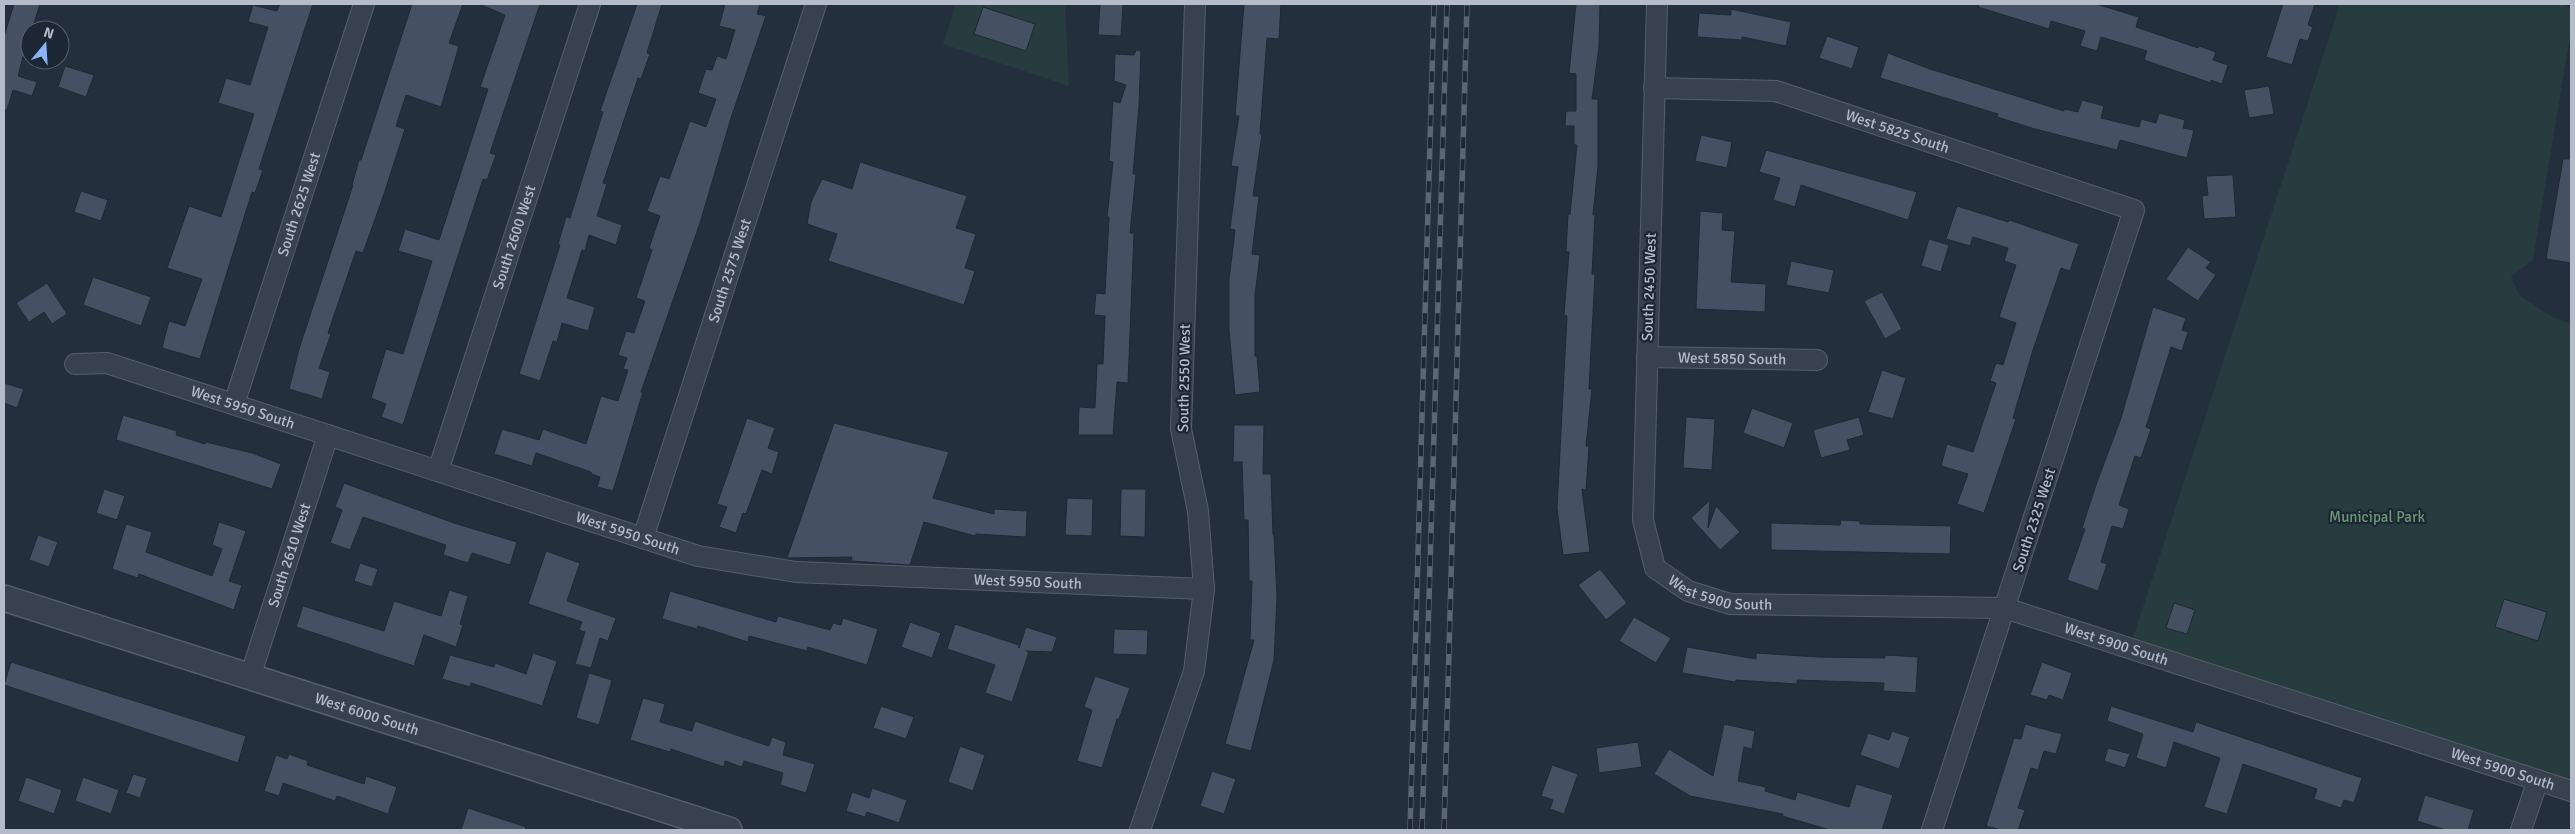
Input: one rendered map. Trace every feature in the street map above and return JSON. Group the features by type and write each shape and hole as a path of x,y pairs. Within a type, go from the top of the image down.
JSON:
{"street":[{"name":"South 2625 West","path":"234,404 364,4"},
{"name":"South 2600 West","path":"438,471 590,4"},
{"name":"South 2575 West","path":"643,538 816,4"},
{"name":"South 2550 West","path":"1140,830 1194,671 1204,589 1198,512 1181,429 1195,4"},
{"name":"South 2450 West","path":"1655,568 1642,520 1656,4"},
{"name":"West 5825 South","path":"1654,88 1776,91 2134,210"},
{"name":"South 2325 West","path":"1932,830 2134,210"},
{"name":"West 5850 South","path":"1647,357 1816,360"},
{"name":"West 5950 South","path":"75,364 106,363 698,556 796,572 1204,589"},
{"name":"South 2610 West","path":"250,677 328,435"},
{"name":"West 5900 South","path":"1655,568 1688,591 1730,604 2005,608 2571,791"},
{"name":"West 6000 South","path":"4,598 250,677 677,822 729,830"},
{"path":"2521,830 2538,780"}],"green space":[{"path":"956,4 1065,4 1069,86 943,44"},
{"name":"Municipal Park","path":"2340,4 2558,4 2571,7 2571,30 2533,260 2511,277 2520,296 2553,317 2571,324 2571,783 2132,641"}],"building":[{"path":"14,4 40,4 35,20 20,20 20,68 18,76 37,82 32,96 13,90 7,110 4,110 4,36"},
{"path":"280,4 313,4 259,169 263,170 255,193 252,192 200,359 162,348 169,321 185,326 202,279 167,268 189,206 221,217 254,114 218,103 226,78 250,85 268,27 248,22 253,5 277,11"},
{"path":"412,4 463,4 449,43 459,46 441,107 406,95 396,126 405,129 384,194 363,253 356,251 328,333 331,334 319,368 330,372 322,399 289,389 299,349 353,185 359,160 361,160"},
{"path":"479,4 540,4 490,153 496,155 487,180 483,179 403,425 381,417 386,404 371,398 386,349 403,354 432,261 398,251 405,229 439,240 488,89 480,87 505,15"},
{"path":"637,4 662,4 647,53 650,54 641,79 638,78 603,183 607,184 597,216 622,225 616,245 589,235 585,251 582,250 567,298 595,307 588,331 562,323 557,342 553,341 540,381 519,374 560,245 558,244 566,217 570,218 603,112 600,111"},
{"path":"725,4 760,4 757,14 766,16 731,118 700,223 641,392 643,392 613,491 597,487 600,477 591,474 591,472 536,453 532,466 494,454 502,429 539,440 543,429 586,444 601,396 618,401 628,370 623,369 627,358 618,355 626,331 634,333 645,301 636,298 652,250 649,248 660,216 647,211 660,176 669,179 690,121 706,127 716,99 698,93 706,69 712,70 717,56 726,59 735,30 719,26"},
{"path":"1100,4 1123,4 1121,36 1098,35"},
{"path":"1244,4 1281,4 1279,39 1267,38 1260,134 1262,134 1253,196 1259,196 1252,254 1260,255 1255,295 1255,356 1257,356 1260,392 1235,395 1229,331 1229,280 1235,230 1230,229 1238,167 1231,166 1239,116 1235,116"},
{"path":"1576,4 1600,4 1599,47 1592,99 1598,99 1598,166 1593,215 1595,215 1592,274 1595,274 1589,389 1592,389 1586,446 1589,446 1586,490 1582,489 1590,552 1563,555 1557,508 1567,316 1564,315 1569,252 1566,252 1568,214 1570,214 1577,145 1574,145 1574,126 1565,126 1566,111 1576,111 1576,74 1569,73"},
{"path":"1979,4 2096,4 2139,17 2136,27 2198,48 2199,46 2216,52 2213,60 2228,65 2222,84 2211,80 2211,83 2144,60 2147,51 2101,37 2097,51 2080,46 2085,31 2051,21 2049,29 1978,7"},
{"path":"2283,4 2315,4 2308,25 2313,27 2308,41 2300,39 2292,65 2266,57"},
{"path":"983,7 1035,24 1026,51 974,34"},
{"path":"1731,9 1791,22 1786,46 1742,37 1742,40 1697,37 1699,13 1731,15"},
{"path":"1827,36 1859,47 1852,69 1819,58"},
{"path":"1136,50 1141,51 1139,106 1133,174 1136,174 1130,233 1134,233 1128,383 1117,382 1113,435 1078,435 1079,407 1095,408 1097,364 1103,364 1105,316 1094,315 1096,293 1105,294 1109,217 1107,217 1113,162 1109,161 1113,101 1120,103 1126,85 1114,81 1115,54 1134,55"},
{"path":"1888,53 1927,68 2064,111 2064,109 2078,112 2082,100 2104,106 2101,118 2139,127 2141,119 2156,123 2159,113 2185,120 2183,128 2194,130 2187,158 2120,140 2117,150 2035,129 1997,117 1998,114 1880,78"},
{"path":"70,68 94,75 86,97 58,87 64,70 70,70"},
{"path":"2269,86 2274,114 2249,118 2244,90"},
{"path":"1701,135 1732,142 1727,168 1695,161"},
{"path":"1766,150 1917,192 1908,220 1801,185 1795,207 1773,200 1780,178 1759,172"},
{"path":"2563,159 2571,159 2571,263 2546,259"},
{"path":"860,162 967,196 956,228 976,234 965,268 975,271 964,305 828,261 837,234 807,224 811,202 822,179 852,189"},
{"path":"2233,175 2236,217 2204,219 2202,196 2208,195 2206,176"},
{"path":"81,191 108,200 101,221 74,212"},
{"path":"1957,206 2008,222 2009,220 2079,244 2070,271 2061,268 2033,350 2013,418 2016,419 1984,513 1957,504 1968,474 1941,466 1947,444 1973,452 1996,383 1990,381 1996,363 2003,365 2016,323 1999,317 2016,265 2004,261 2008,248 1973,237 1970,246 1946,239"},
{"path":"1700,211 1723,213 1722,230 1735,231 1731,282 1766,284 1765,312 1696,309"},
{"path":"1929,239 1949,245 1941,272 1921,266"},
{"path":"2188,247 2211,262 2206,268 2216,275 2198,301 2166,279"},
{"path":"1791,261 1834,270 1829,293 1786,285"},
{"path":"93,277 151,297 141,326 83,305"},
{"path":"47,283 67,314 52,324 44,312 29,322 16,303"},
{"path":"1882,292 1902,329 1885,339 1864,301"},
{"path":"2153,307 2186,318 2182,330 2188,332 2182,351 2171,347 2146,427 2151,429 2141,458 2135,456 2119,505 2129,509 2123,529 2112,526 2101,562 2107,564 2098,591 2067,580 2085,529 2082,528 2097,482 2121,418"},
{"path":"1882,370 1906,378 1893,419 1868,412"},
{"path":"4,383 24,389 17,408 4,403"},
{"path":"1752,408 1793,423 1784,448 1743,433"},
{"path":"123,415 177,431 176,435 205,444 206,442 252,453 281,464 272,489 116,440"},
{"path":"1686,417 1715,419 1712,470 1683,468"},
{"path":"1859,417 1864,435 1847,440 1850,450 1821,458 1813,430"},
{"path":"747,418 775,428 768,448 779,452 772,474 762,470 746,514 743,513 736,533 719,527 727,507 717,504"},
{"path":"834,423 949,452 933,498 994,514 994,509 1027,511 1026,537 976,534 975,536 924,522 910,565 851,561 852,557 787,558"},
{"path":"1234,425 1264,425 1263,474 1271,474 1277,597 1274,660 1251,751 1225,744 1254,640 1250,640 1252,581 1249,581 1248,520 1244,520 1242,462 1233,462"},
{"path":"344,483 454,523 517,542 510,565 472,553 468,563 443,555 446,545 363,517 350,550 330,543 342,510 335,507"},
{"path":"104,489 125,496 117,520 96,513"},
{"path":"1121,489 1146,489 1145,537 1120,536"},
{"path":"1067,498 1093,499 1092,536 1065,535"},
{"path":"1710,500 1708,528 1716,506 1740,532 1720,550 1691,518"},
{"path":"1841,520 1860,521 1860,524 1951,526 1950,554 1771,550 1771,523 1840,525"},
{"path":"219,522 246,531 229,581 242,585 234,610 139,574 138,578 112,569 126,524 152,532 146,552 212,576 222,549 212,545"},
{"path":"38,535 58,542 49,567 29,560"},
{"path":"546,551 580,563 567,601 616,618 608,641 600,638 591,668 575,664 585,632 579,630 582,622 528,604"},
{"path":"360,563 378,569 372,587 354,581"},
{"path":"1600,569 1627,603 1606,620 1578,585"},
{"path":"449,590 468,596 460,624 463,625 456,647 424,635 414,666 296,627 303,606 384,631 394,601 441,616"},
{"path":"670,591 776,622 778,616 830,630 833,623 841,625 843,618 878,629 867,665 808,647 807,651 749,636 748,642 698,626 697,629 662,619"},
{"path":"2504,599 2547,612 2538,641 2495,627"},
{"path":"2174,603 2195,610 2187,634 2166,628"},
{"path":"1634,617 1671,638 1656,663 1619,641"},
{"path":"910,622 941,633 932,658 901,647"},
{"path":"955,624 1019,645 1019,648 1026,627 1057,637 1052,652 1026,651 1029,652 1012,702 985,693 995,665 947,649"},
{"path":"1114,629 1148,630 1147,655 1113,654"},
{"path":"1687,647 1756,659 1756,653 1819,657 1885,658 1885,655 1918,657 1916,693 1883,691 1884,683 1797,680 1797,684 1736,680 1735,682 1682,673"},
{"path":"533,653 557,661 542,706 471,683 470,687 442,679 450,655 494,667 495,663 526,674"},
{"path":"11,662 246,736 238,763 4,685"},
{"path":"2042,662 2072,673 2063,700 2049,695 2047,700 2030,695"},
{"path":"589,673 612,680 599,725 576,718"},
{"path":"1095,676 1130,688 1119,719 1117,719 1102,768 1077,761 1092,710 1084,707"},
{"path":"643,698 665,704 660,722 692,731 695,721 769,746 772,737 786,742 783,755 815,764 806,793 780,785 783,773 744,761 742,767 725,761 724,767 671,749 670,752 630,740"},
{"path":"881,706 914,717 906,739 873,728"},
{"path":"2111,706 2193,732 2196,722 2362,778 2354,803 2344,800 2341,808 2314,799 2317,789 2243,764 2227,814 2204,807 2220,758 2174,742 2166,768 2136,758 2143,734 2107,721"},
{"path":"1724,724 1755,731 1752,749 1744,747 1738,781 1766,787 1765,791 1795,800 1797,792 1849,807 1856,784 1893,795 1882,830 1830,830 1782,816 1783,814 1690,796 1654,774 1669,749 1713,776"},
{"path":"2025,724 2062,734 2056,754 2044,751 2038,770 2031,768 2018,808 2025,810 2018,830 2001,830 1986,826 2014,738 2021,739"},
{"path":"1892,731 1910,737 1899,769 1860,755 1868,733 1889,740"},
{"path":"1638,742 1642,767 1599,773 1596,748"},
{"path":"960,746 985,755 973,791 948,782"},
{"path":"2108,748 2130,754 2125,768 2104,761"},
{"path":"289,754 308,761 307,765 364,784 366,776 397,787 388,814 337,796 335,801 283,783 279,796 264,791 276,755 287,759"},
{"path":"1552,765 1578,774 1564,814 1550,809 1553,800 1541,796"},
{"path":"1212,771 1236,779 1224,814 1200,806"},
{"path":"133,774 147,778 140,798 126,793"},
{"path":"26,777 62,790 54,814 18,801"},
{"path":"83,777 119,790 111,814 75,801"},
{"path":"872,788 907,800 899,823 867,812 865,817 846,811 852,792 869,798"},
{"path":"2425,795 2474,810 2468,830 2446,830 2417,821"},
{"path":"468,808 526,827 525,830 461,830"}],"railway":[{"path":"1410,830 1434,4"},
{"path":"1422,830 1447,4"},
{"path":"1444,830 1467,4"}]}
